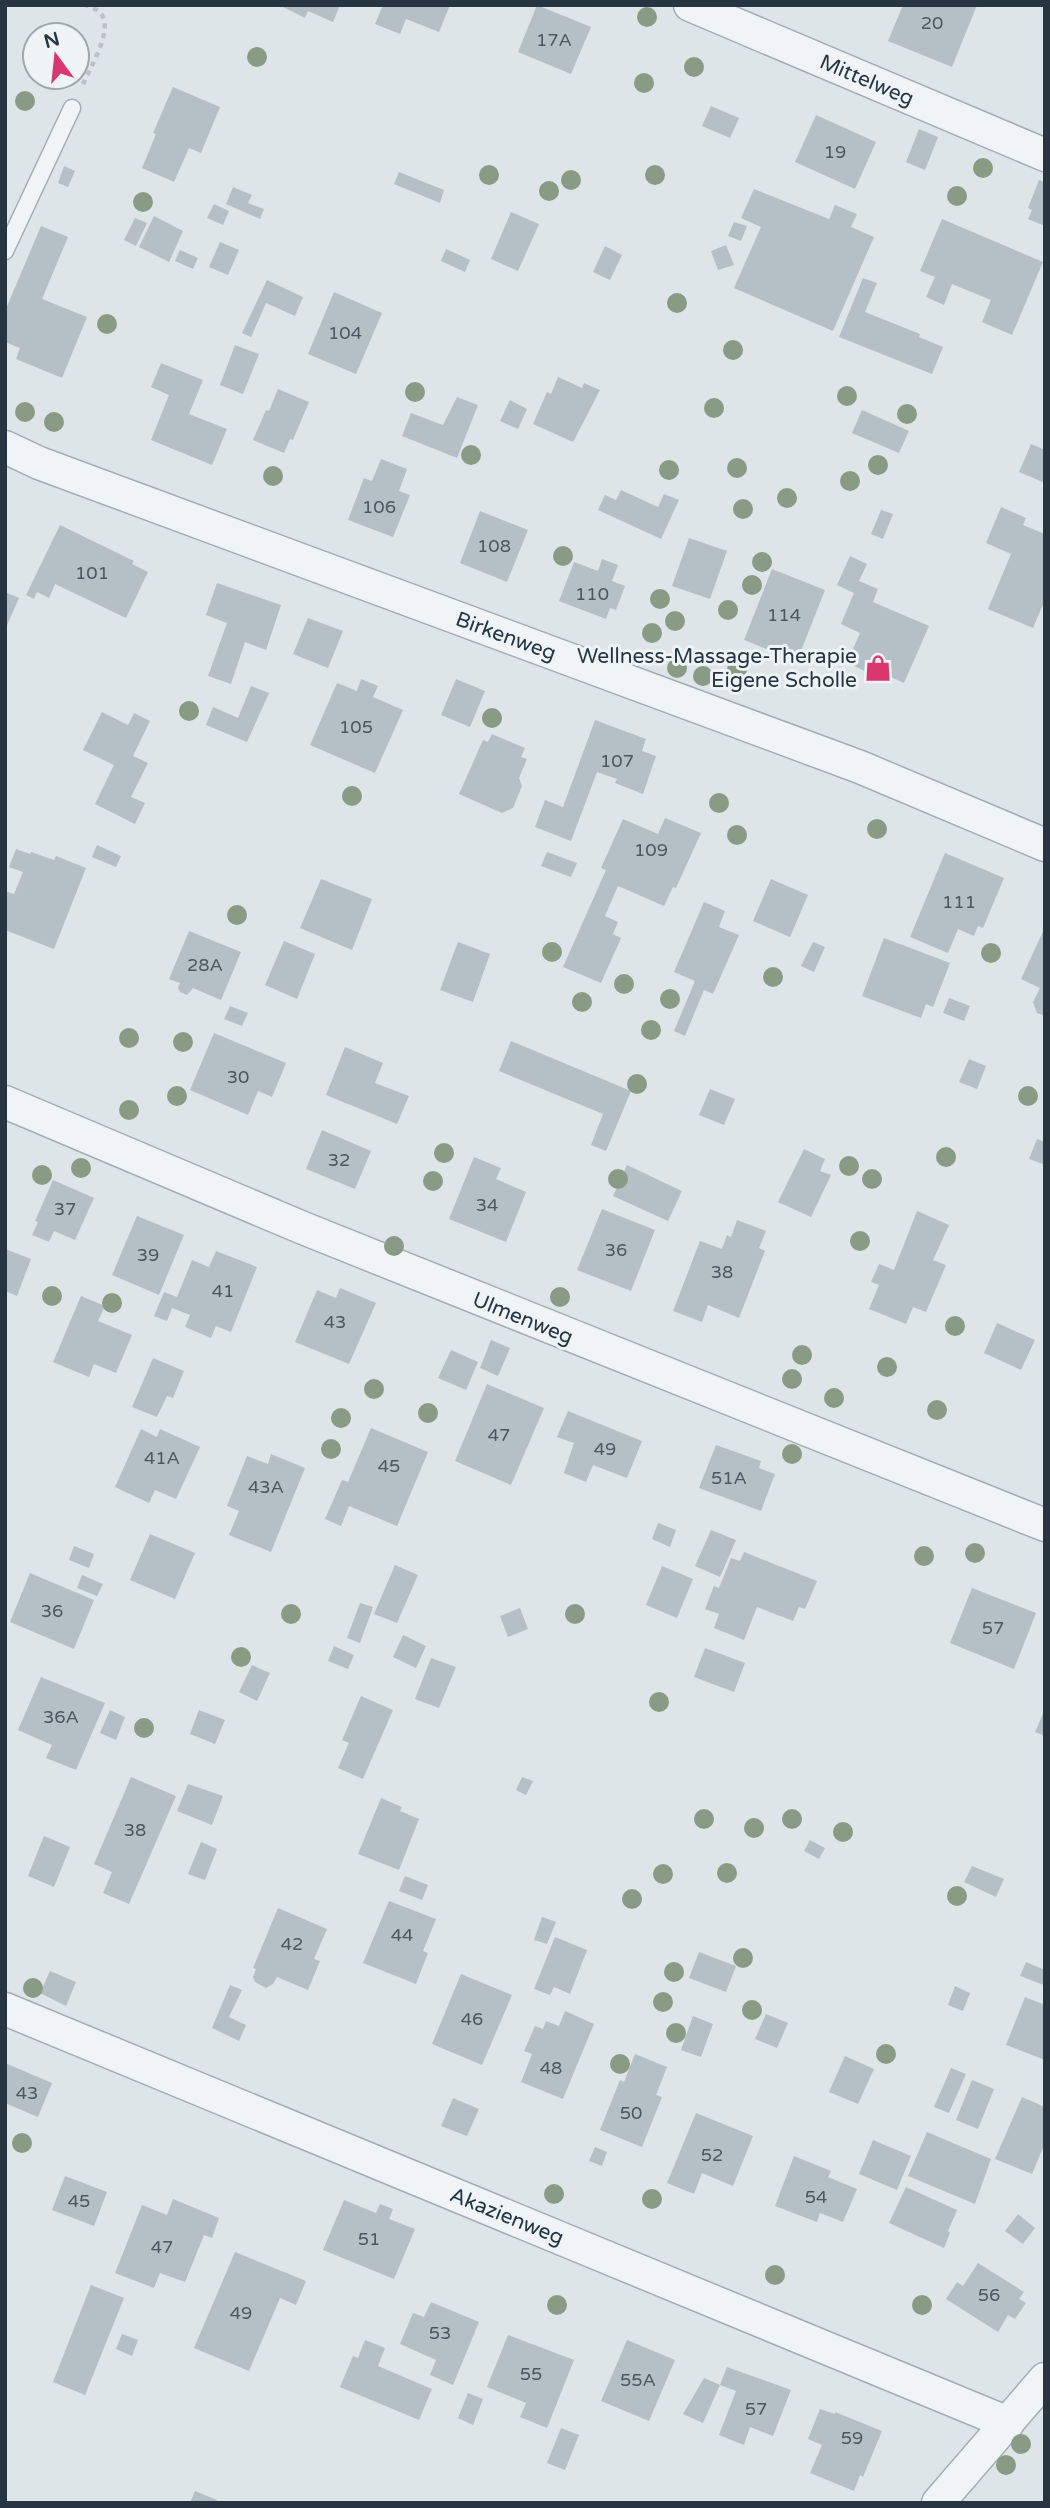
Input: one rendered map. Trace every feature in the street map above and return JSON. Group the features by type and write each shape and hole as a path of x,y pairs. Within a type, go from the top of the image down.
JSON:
{"street":[{"name":"Mittelweg","path":"690,5 1045,155"},
{"name":"Birkenweg","path":"5,447 39,463 860,767 1045,845"},
{"name":"Ulmenweg","path":"5,1102 303,1228 1045,1525"},
{"name":"Akazienweg","path":"5,2010 1008,2423"},
{"path":"938,2503 1045,2379"}],"lane":[{"path":"5,251 72,108"}],"path":[{"path":"72,108 103,37 105,21 100,11 86,5"}],"building":[{"path":"340,5 333,22 308,11 305,18 283,7"},
{"path":"383,5 450,5 439,32 406,19 400,34 375,24"},
{"path":"537,5 591,27 571,74 518,52"},
{"path":"903,5 977,5 952,67 888,41"},
{"path":"173,87 220,107 201,153 189,148 174,182 142,168 156,134 153,133"},
{"path":"711,106 739,118 730,138 702,126"},
{"path":"816,115 876,142 855,189 795,162"},
{"path":"919,129 938,137 925,170 906,162"},
{"path":"64,166 75,171 68,187 58,183"},
{"path":"399,172 444,190 440,203 394,184"},
{"path":"1039,180 1045,182 1045,226 1028,219 1032,210 1028,208"},
{"path":"233,187 252,195 248,203 264,209 260,219 226,204"},
{"path":"754,189 829,219 835,205 857,214 851,227 874,237 833,331 734,288 761,227 741,218"},
{"path":"214,204 229,211 223,225 207,218"},
{"path":"511,212 539,224 518,271 491,259"},
{"path":"154,216 183,231 169,262 139,247"},
{"path":"135,218 147,223 136,246 124,240"},
{"path":"942,219 1043,262 1012,335 982,322 991,300 952,284 944,305 926,297 935,277 920,271"},
{"path":"734,222 747,226 741,241 728,236"},
{"path":"41,226 68,237 42,299 87,317 62,378 16,359 20,348 5,342 5,311"},
{"path":"220,242 239,250 228,275 209,267"},
{"path":"726,245 734,265 718,270 711,251"},
{"path":"605,246 622,255 610,280 593,272"},
{"path":"446,249 470,260 465,272 441,261"},
{"path":"180,250 198,258 193,269 175,261"},
{"path":"863,278 877,283 865,312 920,334 919,337 943,347 932,374 839,337"},
{"path":"267,280 303,297 295,316 266,303 251,337 242,333"},
{"path":"334,292 382,313 356,374 308,354"},
{"path":"235,345 259,354 243,394 220,385"},
{"path":"161,363 203,380 189,414 227,429 212,465 151,440 169,395 151,387"},
{"path":"558,377 582,388 584,383 600,390 573,442 533,424 547,392 551,394"},
{"path":"278,389 309,402 293,440 290,439 284,453 253,440"},
{"path":"457,397 478,405 457,458 402,436 411,413 443,425"},
{"path":"510,400 527,409 518,429 500,421"},
{"path":"862,410 909,431 899,453 852,433"},
{"path":"1031,444 1045,450 1045,483 1019,472"},
{"path":"381,459 407,469 399,491 410,495 393,537 348,520 364,478 372,481"},
{"path":"621,490 658,507 664,494 679,500 661,539 598,510 605,495 616,500"},
{"path":"1001,507 1026,518 1023,525 1045,534 1045,600 1033,628 988,609 1011,554 986,543"},
{"path":"881,510 893,514 883,539 871,534"},
{"path":"480,511 528,530 507,582 460,563"},
{"path":"60,525 134,561 132,564 148,572 126,618 55,584 49,598 37,592 34,599 26,595"},
{"path":"689,538 727,551 710,599 672,586"},
{"path":"850,556 867,564 859,581 878,589 873,602 929,626 904,683 880,672 878,677 852,665 854,660 849,658 860,633 841,624 854,593 837,585"},
{"path":"602,559 618,565 612,581 625,586 616,610 610,608 606,619 559,601 574,562 598,571"},
{"path":"772,569 825,590 797,661 744,640"},
{"path":"217,583 281,605 266,650 245,642 231,684 208,676 227,623 206,615"},
{"path":"5,592 19,598 5,630"},
{"path":"308,618 343,631 328,668 293,654"},
{"path":"361,679 378,686 373,697 403,710 375,773 310,745 337,683 357,691"},
{"path":"456,679 485,691 470,727 441,715"},
{"path":"251,686 269,693 247,742 206,725 213,707 238,718"},
{"path":"102,712 128,725 134,713 150,721 133,756 148,763 131,797 145,803 135,824 95,804 114,765 83,750"},
{"path":"595,720 646,739 642,751 656,756 643,794 615,783 617,779 597,772 571,841 535,827 545,800 563,807"},
{"path":"492,734 525,748 521,757 527,759 519,778 522,786 513,808 502,813 459,794 483,740 488,742"},
{"path":"665,818 701,833 676,888 673,887 664,906 618,886 605,916 618,922 613,934 621,938 601,983 563,967 606,870 601,868 623,819 658,834"},
{"path":"97,845 121,856 116,867 92,857"},
{"path":"16,849 54,860 56,856 86,868 54,949 5,930 5,891 14,894 23,872 9,867"},
{"path":"547,852 577,863 571,877 541,866"},
{"path":"945,853 1004,878 983,928 978,926 974,936 958,929 948,953 910,937"},
{"path":"321,879 372,899 352,950 300,928"},
{"path":"771,879 808,895 790,937 753,921"},
{"path":"704,902 725,911 719,927 739,935 713,994 704,990 685,1036 674,1031 695,981 674,972"},
{"path":"1045,927 1045,1016 1037,1013 1033,1002 1040,988 1021,979"},
{"path":"189,931 241,952 221,1000 193,988 187,995 180,992 180,983 169,979"},
{"path":"884,938 950,963 933,1007 926,1004 921,1018 862,996"},
{"path":"284,941 315,954 297,999 265,985"},
{"path":"458,942 490,954 473,1002 440,990"},
{"path":"813,942 825,947 814,972 801,966"},
{"path":"949,998 970,1006 964,1021 943,1013"},
{"path":"230,1006 248,1013 242,1026 224,1019"},
{"path":"214,1033 286,1063 272,1097 258,1091 248,1115 190,1090"},
{"path":"511,1041 631,1091 606,1151 591,1145 603,1114 499,1071"},
{"path":"345,1047 383,1063 375,1083 409,1096 397,1124 326,1095"},
{"path":"969,1059 986,1066 977,1089 959,1082"},
{"path":"710,1089 735,1099 724,1125 699,1115"},
{"path":"322,1130 371,1151 355,1189 306,1169"},
{"path":"1037,1139 1045,1142 1045,1165 1029,1159"},
{"path":"804,1149 825,1159 820,1171 831,1175 811,1217 778,1202"},
{"path":"474,1157 501,1168 496,1179 526,1192 506,1242 449,1219"},
{"path":"627,1165 682,1191 668,1221 613,1196"},
{"path":"53,1180 94,1198 75,1240 54,1231 49,1242 32,1235 38,1222 35,1221"},
{"path":"602,1209 655,1230 631,1291 577,1270"},
{"path":"917,1211 949,1225 933,1260 946,1265 926,1312 913,1307 906,1324 869,1309 879,1285 871,1282 879,1264 894,1270"},
{"path":"137,1216 184,1235 159,1295 112,1275"},
{"path":"737,1220 766,1231 759,1248 765,1251 739,1318 708,1305 702,1322 673,1311 700,1241 722,1249 727,1235 731,1237"},
{"path":"5,1249 31,1259 17,1296 5,1291"},
{"path":"216,1251 257,1267 231,1332 216,1326 211,1338 185,1327 190,1315 172,1308 167,1321 154,1316 164,1292 177,1297 192,1260 209,1267"},
{"path":"340,1288 376,1303 349,1364 295,1342 317,1290 336,1298"},
{"path":"81,1296 105,1306 98,1321 132,1335 116,1373 94,1364 89,1377 53,1362"},
{"path":"997,1323 1035,1340 1021,1370 984,1353"},
{"path":"491,1340 510,1348 498,1376 480,1368"},
{"path":"451,1350 478,1362 466,1390 438,1378"},
{"path":"153,1358 184,1371 173,1398 167,1396 157,1417 132,1407"},
{"path":"487,1384 544,1408 511,1485 455,1461"},
{"path":"568,1411 642,1441 627,1478 593,1465 586,1482 564,1473 574,1443 557,1437"},
{"path":"371,1428 428,1452 397,1526 349,1506 341,1526 325,1519 342,1480 348,1482"},
{"path":"141,1429 157,1437 160,1429 200,1447 176,1499 155,1490 149,1503 115,1487"},
{"path":"716,1445 761,1461 759,1468 775,1474 761,1511 699,1488"},
{"path":"271,1454 305,1468 271,1552 229,1535 239,1511 227,1506 247,1456 268,1464"},
{"path":"658,1523 676,1530 670,1547 652,1539"},
{"path":"711,1530 736,1540 720,1577 695,1566"},
{"path":"150,1534 195,1553 175,1599 130,1580"},
{"path":"74,1546 94,1554 89,1568 69,1560"},
{"path":"744,1552 817,1581 805,1609 799,1607 793,1621 757,1607 744,1640 714,1628 719,1614 705,1609 714,1586 719,1588 731,1558 740,1561"},
{"path":"395,1565 418,1575 397,1623 374,1614"},
{"path":"662,1566 693,1579 677,1618 646,1605"},
{"path":"30,1573 94,1600 74,1649 10,1622"},
{"path":"82,1575 103,1584 97,1596 77,1588"},
{"path":"972,1588 1036,1613 1014,1669 950,1643"},
{"path":"360,1603 373,1607 360,1643 347,1638"},
{"path":"520,1608 528,1629 508,1637 500,1616"},
{"path":"403,1635 426,1646 416,1668 393,1657"},
{"path":"334,1646 354,1655 348,1669 328,1661"},
{"path":"705,1648 745,1663 734,1692 694,1677"},
{"path":"431,1658 456,1667 439,1708 415,1699"},
{"path":"252,1665 270,1673 257,1701 239,1692"},
{"path":"41,1677 105,1703 76,1770 46,1758 52,1745 18,1730"},
{"path":"361,1696 393,1710 363,1779 338,1768 349,1743 342,1740"},
{"path":"1045,1709 1045,1736 1035,1732"},
{"path":"110,1710 125,1717 116,1740 100,1733"},
{"path":"199,1710 225,1720 215,1744 190,1734"},
{"path":"131,1777 176,1796 129,1904 103,1893 112,1872 94,1864"},
{"path":"522,1777 533,1781 526,1795 516,1790"},
{"path":"188,1784 223,1796 212,1825 177,1811"},
{"path":"381,1798 402,1807 400,1811 419,1819 399,1870 358,1854"},
{"path":"44,1836 70,1847 54,1887 28,1876"},
{"path":"810,1840 825,1848 819,1859 804,1851"},
{"path":"201,1842 217,1849 205,1880 188,1874"},
{"path":"972,1866 1004,1879 996,1897 964,1882"},
{"path":"405,1876 428,1885 422,1900 399,1891"},
{"path":"389,1901 436,1919 423,1951 428,1953 416,1984 363,1963"},
{"path":"278,1908 327,1929 314,1959 320,1961 308,1990 277,1977 273,1984 266,1988 255,1982 253,1977 256,1969 253,1968"},
{"path":"542,1917 556,1922 547,1944 534,1940"},
{"path":"555,1937 587,1950 570,1994 554,1987 550,1995 534,1989"},
{"path":"699,1952 736,1966 726,1992 689,1978"},
{"path":"1026,1962 1045,1970 1044,1985 1020,1976"},
{"path":"50,1971 76,1982 66,2006 40,1993"},
{"path":"461,1974 512,1995 482,2065 432,2044"},
{"path":"230,1985 242,1990 229,2017 246,2025 239,2041 212,2028"},
{"path":"955,1986 970,1993 963,2011 948,2005"},
{"path":"1025,1997 1045,2005 1045,2060 1006,2045"},
{"path":"565,2011 594,2024 563,2099 521,2082 532,2054 524,2051 535,2026 543,2029 546,2021 559,2026"},
{"path":"766,2014 788,2023 777,2048 755,2039"},
{"path":"693,2016 713,2024 701,2057 681,2050"},
{"path":"635,2054 667,2067 656,2095 662,2097 642,2147 600,2130 620,2080 624,2082"},
{"path":"845,2056 874,2069 858,2104 829,2092"},
{"path":"5,2063 52,2083 38,2117 5,2103"},
{"path":"951,2068 966,2074 949,2113 934,2107"},
{"path":"972,2080 994,2089 978,2129 956,2120"},
{"path":"1022,2097 1045,2107 1045,2143 1032,2174 995,2159"},
{"path":"453,2098 479,2109 467,2136 441,2126"},
{"path":"696,2113 753,2136 733,2186 702,2173 694,2194 667,2183"},
{"path":"927,2132 991,2159 975,2204 908,2176"},
{"path":"873,2140 911,2156 897,2190 859,2174"},
{"path":"595,2147 607,2152 602,2166 589,2161"},
{"path":"794,2156 831,2171 828,2177 857,2189 843,2222 820,2213 817,2222 775,2206"},
{"path":"65,2176 107,2192 94,2226 52,2210"},
{"path":"906,2187 957,2210 944,2248 889,2223"},
{"path":"173,2199 219,2218 212,2238 204,2235 185,2282 160,2273 154,2288 115,2273 142,2205 167,2215"},
{"path":"344,2200 376,2213 380,2204 393,2209 389,2219 415,2229 394,2279 323,2250"},
{"path":"1018,2214 1035,2228 1023,2244 1005,2231"},
{"path":"235,2252 306,2281 296,2305 280,2298 249,2371 194,2348"},
{"path":"978,2263 1024,2292 1019,2299 1026,2303 1015,2319 1008,2315 998,2332 946,2299 957,2282 963,2286"},
{"path":"91,2285 124,2298 85,2395 53,2382"},
{"path":"431,2302 479,2322 453,2385 430,2375 436,2360 400,2344 413,2313 424,2317"},
{"path":"122,2334 138,2340 132,2356 116,2349"},
{"path":"508,2335 574,2360 547,2428 520,2417 526,2403 487,2387"},
{"path":"365,2340 385,2348 378,2366 432,2389 419,2420 340,2387 353,2356 358,2358"},
{"path":"627,2340 675,2360 649,2421 601,2401"},
{"path":"727,2367 791,2390 773,2436 750,2427 744,2445 719,2435 736,2391 720,2385"},
{"path":"704,2378 720,2385 703,2423 683,2414"},
{"path":"468,2393 483,2399 473,2425 458,2418"},
{"path":"820,2409 835,2412 882,2431 863,2477 860,2475 854,2491 810,2473 822,2445 808,2439"},
{"path":"561,2428 579,2435 565,2470 547,2463"},
{"path":"195,2491 217,2500 216,2503 190,2503"}],"place":[{"name":"Wellness-Massage-Therapie Eigene Scholle","path":"878,668"}]}
